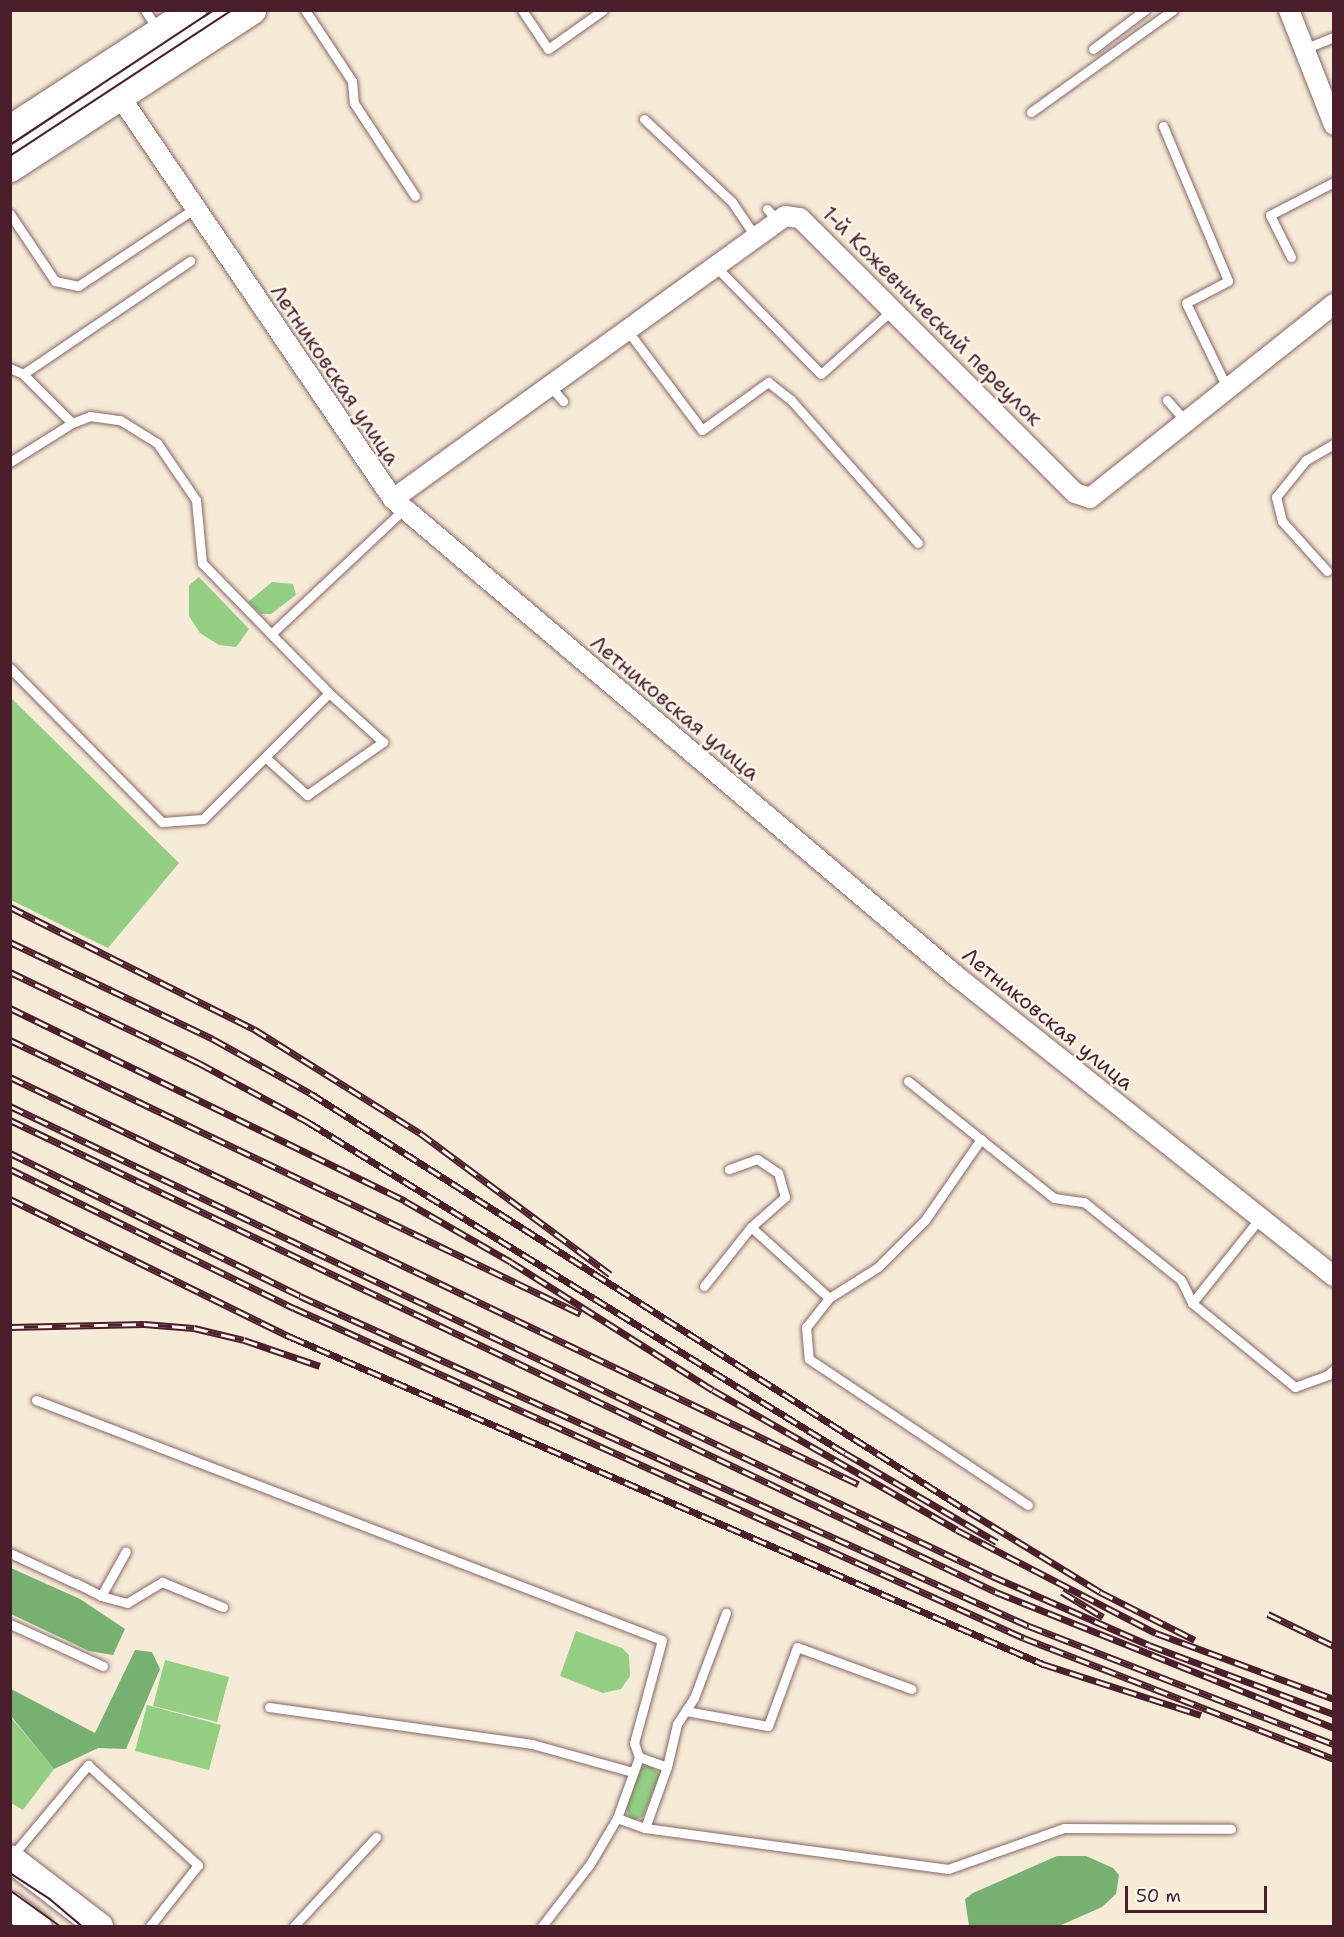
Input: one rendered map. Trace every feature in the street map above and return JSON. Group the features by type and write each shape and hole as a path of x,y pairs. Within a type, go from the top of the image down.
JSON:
{"main road":[{"path":"10,168 111,84 153,21 192,10"},
{"path":"10,128 111,84 252,10"},
{"path":"10,1858 99,1926"},
{"path":"10,1905 38,1926"}],"street":[{"path":"1290,10 1334,125"},
{"name":"Летниковская улица","path":"111,84 194,209 398,504 868,904 1334,1276"},
{"name":"1-й Кожевнический переулок","path":"398,504 550,386 755,236 772,215 800,218 1075,493 1090,498 1334,304"}],"lane":[{"path":"10,151 223,10"},
{"path":"305,10 352,81 354,103 415,196"},
{"path":"522,10 548,49 603,10"},
{"path":"1093,49 1145,10"},
{"path":"1031,112 1173,10"},
{"path":"1304,49 1334,37"},
{"path":"644,119 732,202 755,236"},
{"path":"1163,126 1228,281 1186,303 1227,388"},
{"path":"1291,257 1270,214 1334,182"},
{"path":"10,214 55,281 78,286 194,209"},
{"path":"23,374 190,261"},
{"path":"722,261 722,273 821,374 892,310"},
{"path":"627,330 702,430 768,382 791,400 918,543"},
{"path":"10,368 23,374 72,423"},
{"path":"550,386 563,401"},
{"path":"1167,400 1186,422"},
{"path":"10,462 72,423 90,416 120,420 157,443 196,500 202,563 329,693 383,742 307,795 265,757"},
{"path":"1327,571 1282,521 1276,497 1306,460 1334,444"},
{"path":"271,634 398,504"},
{"path":"10,668 162,822 203,819 329,693"},
{"path":"908,1081 1054,1198 1084,1202 1181,1280 1192,1303 1295,1387 1328,1375 1334,1369"},
{"path":"981,1139 925,1220 878,1267 829,1298 806,1327 809,1359 1028,1505"},
{"path":"704,1286 751,1227 785,1197 778,1173 756,1159 729,1169"},
{"path":"1192,1303 1260,1218"},
{"path":"751,1227 829,1298"},
{"path":"36,1400 662,1640 634,1743 639,1756 617,1818 590,1864 542,1926"},
{"path":"101,1596 126,1551"},
{"path":"10,1553 101,1596 127,1603 162,1582 223,1607"},
{"path":"645,1828 667,1767 677,1724 686,1711 726,1613"},
{"path":"10,1624 103,1666"},
{"path":"686,1711 768,1726 797,1647 912,1689"},
{"path":"269,1707 532,1744 633,1772"},
{"path":"639,1756 667,1767"},
{"path":"10,1858 88,1765 198,1865 150,1926"},
{"path":"617,1818 645,1828 948,1869 1064,1828 1231,1829"},
{"path":"294,1926 375,1837"}],"green space":[{"path":"199,577 249,629 236,647 219,645 200,633 189,616 189,585"},
{"path":"272,582 293,584 296,595 271,614 261,614 248,602"},
{"path":"10,697 179,863 108,948 11,900"},
{"path":"11,1568 80,1599 125,1629 113,1655 89,1651 11,1614"},
{"path":"576,1631 622,1648 629,1655 630,1676 621,1689 603,1693 560,1676"},
{"path":"135,1650 152,1652 160,1669 126,1749 98,1748 54,1769 11,1716 11,1689 95,1733"},
{"path":"165,1660 229,1677 217,1722 153,1706"},
{"path":"147,1705 221,1725 209,1770 135,1751"},
{"path":"10,1716 54,1769 23,1810 11,1803"},
{"path":"647,1764 660,1774 643,1817 631,1821 626,1809 641,1767"},
{"path":"1057,1856 1086,1856 1113,1868 1119,1875 1116,1894 1102,1907 1059,1926 969,1926 965,1899 973,1893"}],"tram line":[{"path":"10,145 214,10"},
{"path":"10,156 232,10"},
{"path":"10,1873 50,1899 82,1926"},
{"path":"10,1890 60,1926"}],"railway":[{"path":"10,907 254,1029 420,1133 610,1274"},
{"path":"10,942 213,1039 310,1093 968,1511 1100,1592 1195,1640"},
{"path":"10,972 199,1063 308,1122 845,1453 997,1542"},
{"path":"10,1008 405,1201 511,1262 713,1390 957,1530 1156,1633 1334,1699"},
{"path":"10,1040 581,1314"},
{"path":"10,1077 858,1484"},
{"path":"10,1106 992,1576 1149,1645 1334,1714"},
{"path":"10,1120 996,1592 1334,1728"},
{"path":"10,1153 300,1296 1029,1626 1334,1744"},
{"path":"10,1169 294,1308 1024,1638 1334,1759"},
{"path":"10,1199 291,1337 1043,1664 1201,1715"},
{"path":"10,1327 144,1324 194,1328 244,1340 320,1366"},
{"path":"1062,1592 1103,1617"},
{"path":"1268,1614 1334,1646"}]}
